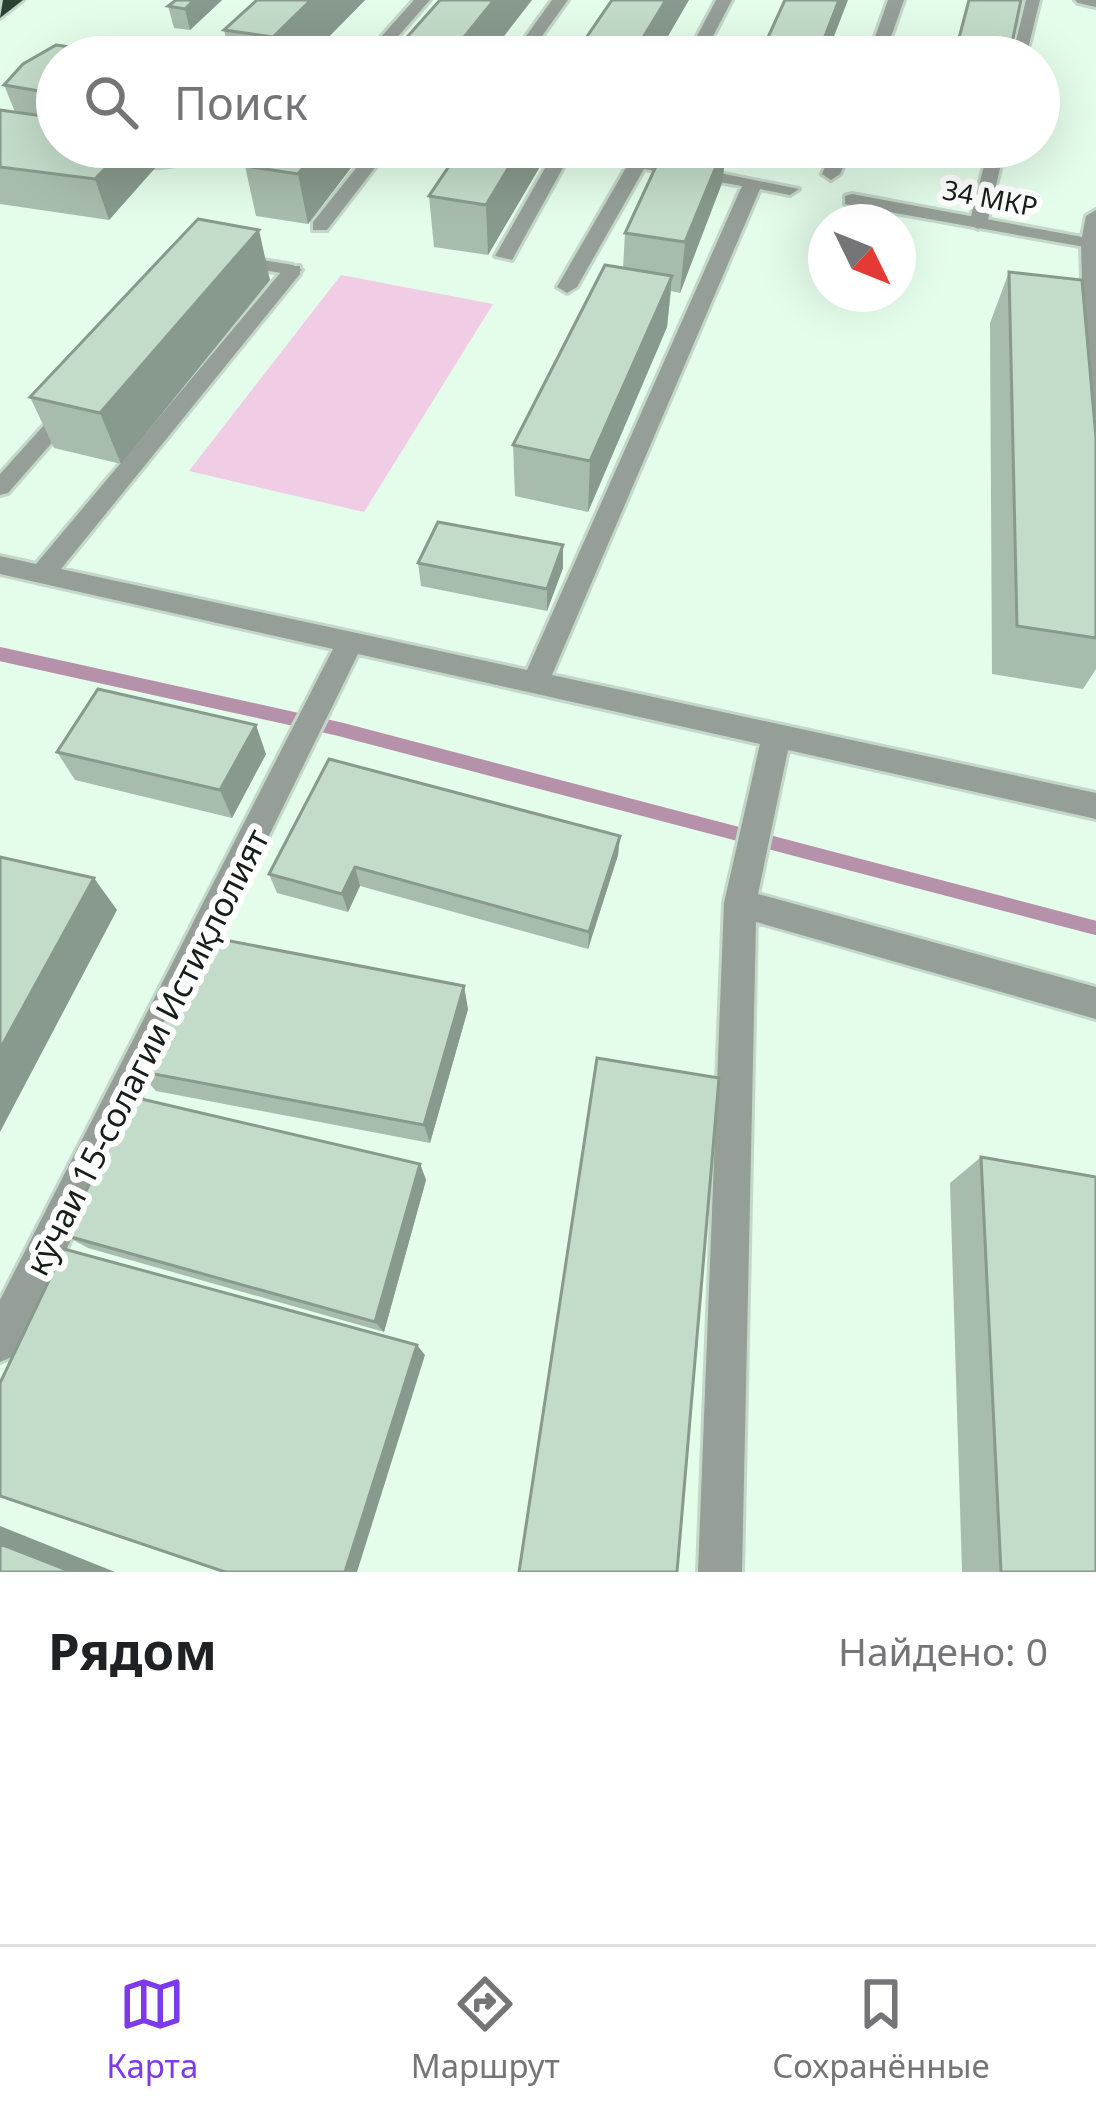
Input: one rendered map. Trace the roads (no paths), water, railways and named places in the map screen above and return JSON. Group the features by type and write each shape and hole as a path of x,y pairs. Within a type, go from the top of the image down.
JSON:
{"highway":[{"path":"0,12 14,0"}],"street":[{"path":"390,36 422,0"},
{"path":"534,36 560,0"},
{"path":"705,36 724,0"},
{"path":"883,36 896,0"},
{"path":"1083,0 1096,2"},
{"path":"320,226 366,168"},
{"path":"505,256 555,168"},
{"path":"567,287 636,168"},
{"path":"698,168 790,189"},
{"path":"831,174 834,168"},
{"path":"535,683 753,182"},
{"name":"34 МКР","path":"852,200 1093,245"},
{"path":"1093,245 1096,216"},
{"path":"42,574 293,271"},
{"path":"0,566 1096,806"},
{"name":"кӯчаи 15-солагии Истиқлолият","path":"0,1342 350,643"},
{"path":"720,1572 740,903 777,735"},
{"path":"740,903 1096,1003"}],"lane":[{"path":"1024,36 1033,0"},
{"path":"978,224 992,168"},
{"path":"1093,245 1096,411"},
{"path":"206,255 293,271"},
{"path":"0,488 79,398"}],"waterway":[{"path":"0,654 339,729 1096,928"}]}
